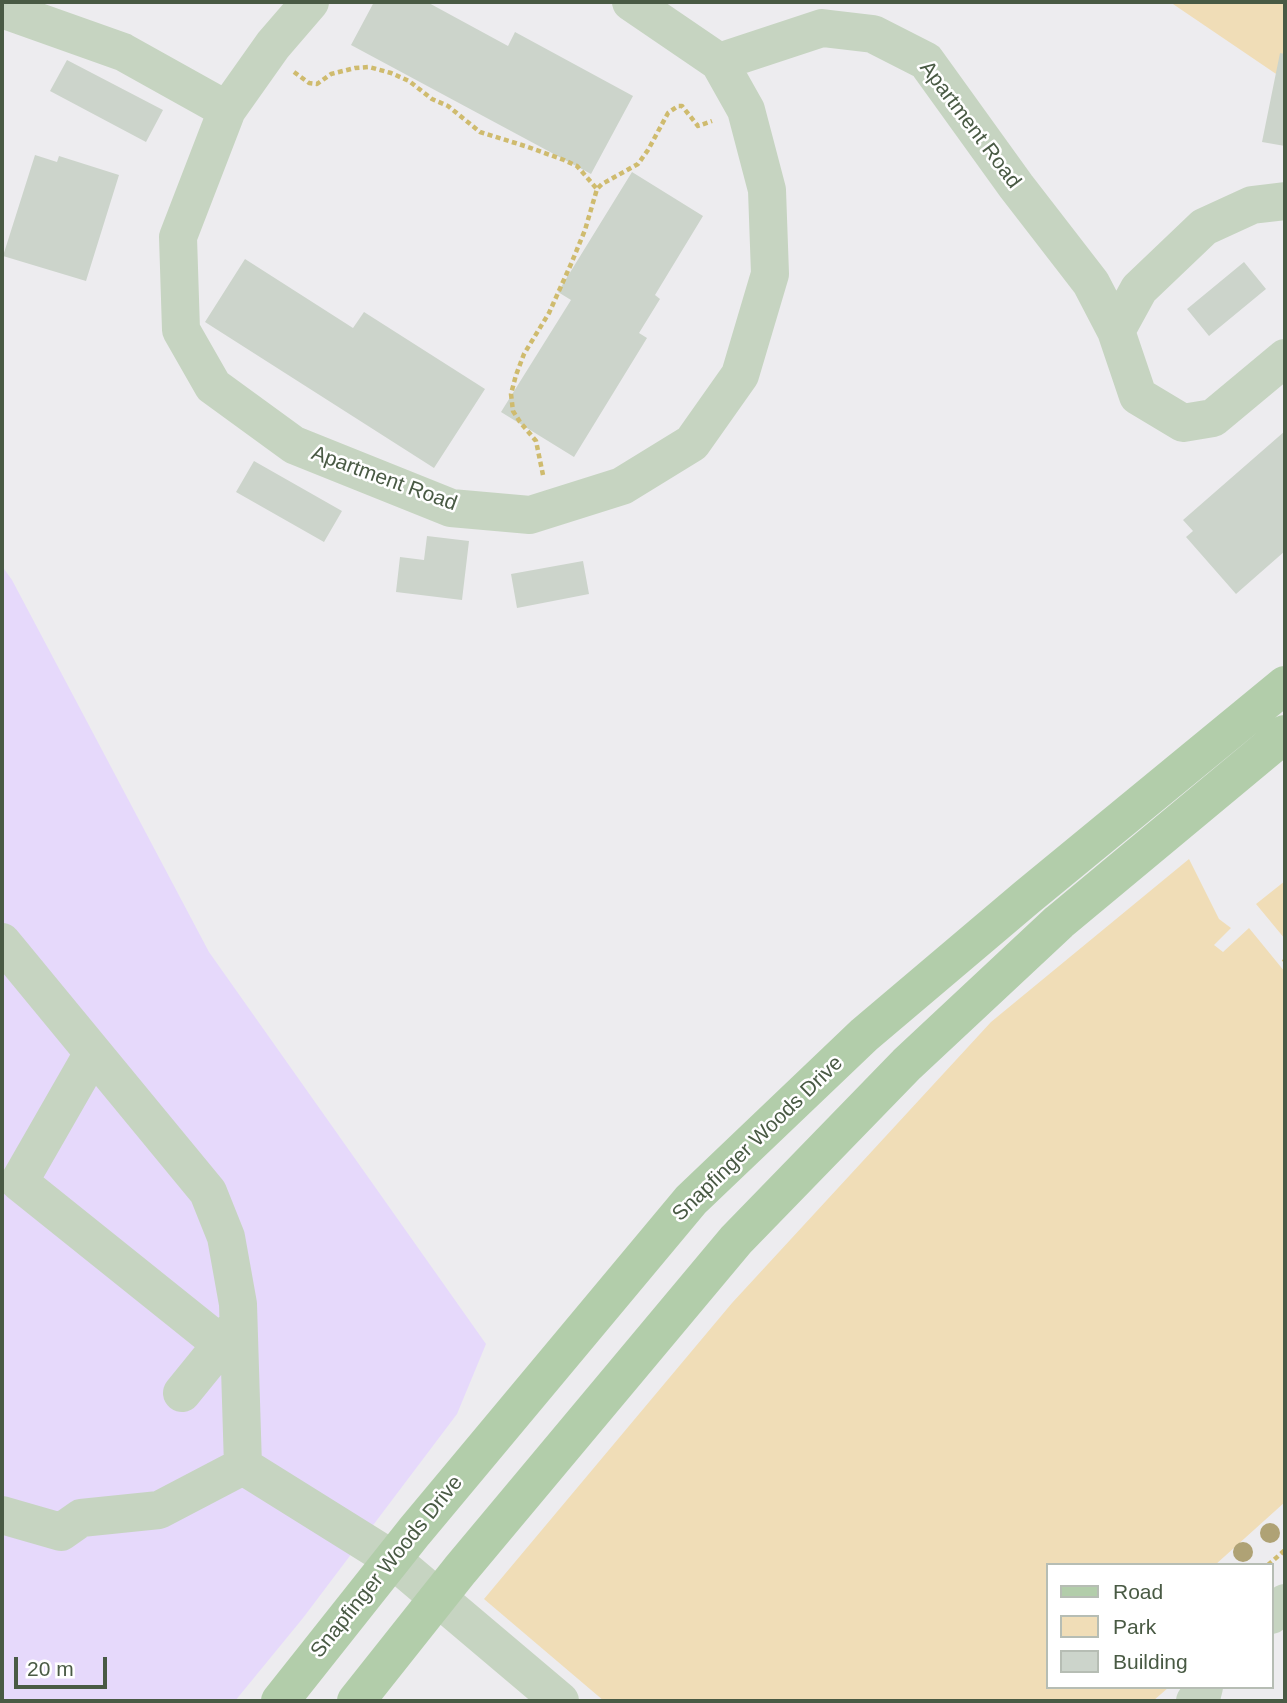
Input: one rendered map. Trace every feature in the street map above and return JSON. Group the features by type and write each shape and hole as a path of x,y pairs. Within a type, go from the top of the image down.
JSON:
{"main road":[{"name":"Snapfinger Woods Drive","path":"280,1701 392,1559 691,1200 864,1035 1285,685"},
{"path":"356,1701 439,1597 736,1240 907,1064 1059,922 1285,734"}],"street":[{"name":"Apartment Road","path":"310,2 268,53 227,110 178,237 181,330 213,387 294,445 451,508 530,515 622,486 692,443 740,375 770,274 767,190 746,110 719,62 631,2"},
{"path":"2,9 123,52 227,110"},
{"name":"Apartment Road","path":"719,62 822,28 873,34 926,61 1016,186 1091,283 1116,331 1138,396 1184,423 1213,418 1285,358"},
{"path":"1116,331 1139,289 1204,227 1252,205 1285,201"},
{"path":"2,943 208,1192 226,1237 238,1304 230,1333 243,1466"},
{"path":"93,1053 19,1182 230,1333"},
{"path":"182,1393 230,1333"},
{"path":"243,1466 392,1559 560,1701"},
{"path":"2,1515 61,1532 81,1518 159,1510 243,1466"}],"path":[{"path":"268,53 309,83 317,84 331,74 355,68 369,67 391,73 448,106 480,132 577,166 597,189"},
{"path":"550,509 536,441 513,411 511,394 524,354 549,313 571,264 597,189 638,164 668,113 678,106 682,106 698,126 746,110"},
{"path":"1270,1563 1285,1550"}],"shaded area":[{"path":"2,566 12,580 209,952 486,1344 457,1414 303,1618 235,1701 2,1701"}],"green space":[{"path":"1170,2 1285,2 1285,80"},
{"path":"1189,859 1219,919 1231,928 1214,945 1223,952 1249,928 1285,972 1285,1502 1217,1563 1046,1563 1046,1689 1167,1689 1153,1701 604,1701 484,1599 732,1303 991,1022"},
{"path":"1285,881 1285,939 1256,904"}],"building":[{"path":"374,2 427,2 508,46 515,32 633,96 591,174 351,45"},
{"path":"1280,53 1285,54 1285,146 1262,142"},
{"path":"67,60 163,110 146,142 50,91"},
{"path":"35,155 57,162 59,156 119,175 86,281 3,256"},
{"path":"632,172 703,216 655,295 660,299 639,333 647,338 574,457 501,412 571,300 558,292"},
{"path":"245,259 353,328 364,312 485,389 434,468 205,322"},
{"path":"1244,262 1266,289 1209,336 1187,309"},
{"path":"1285,431 1285,551 1236,594 1186,537 1193,531 1183,520"},
{"path":"254,461 342,511 324,542 236,492"},
{"path":"427,536 469,541 462,600 396,592 400,557 424,560"},
{"path":"583,561 589,594 517,608 511,574"}]}
